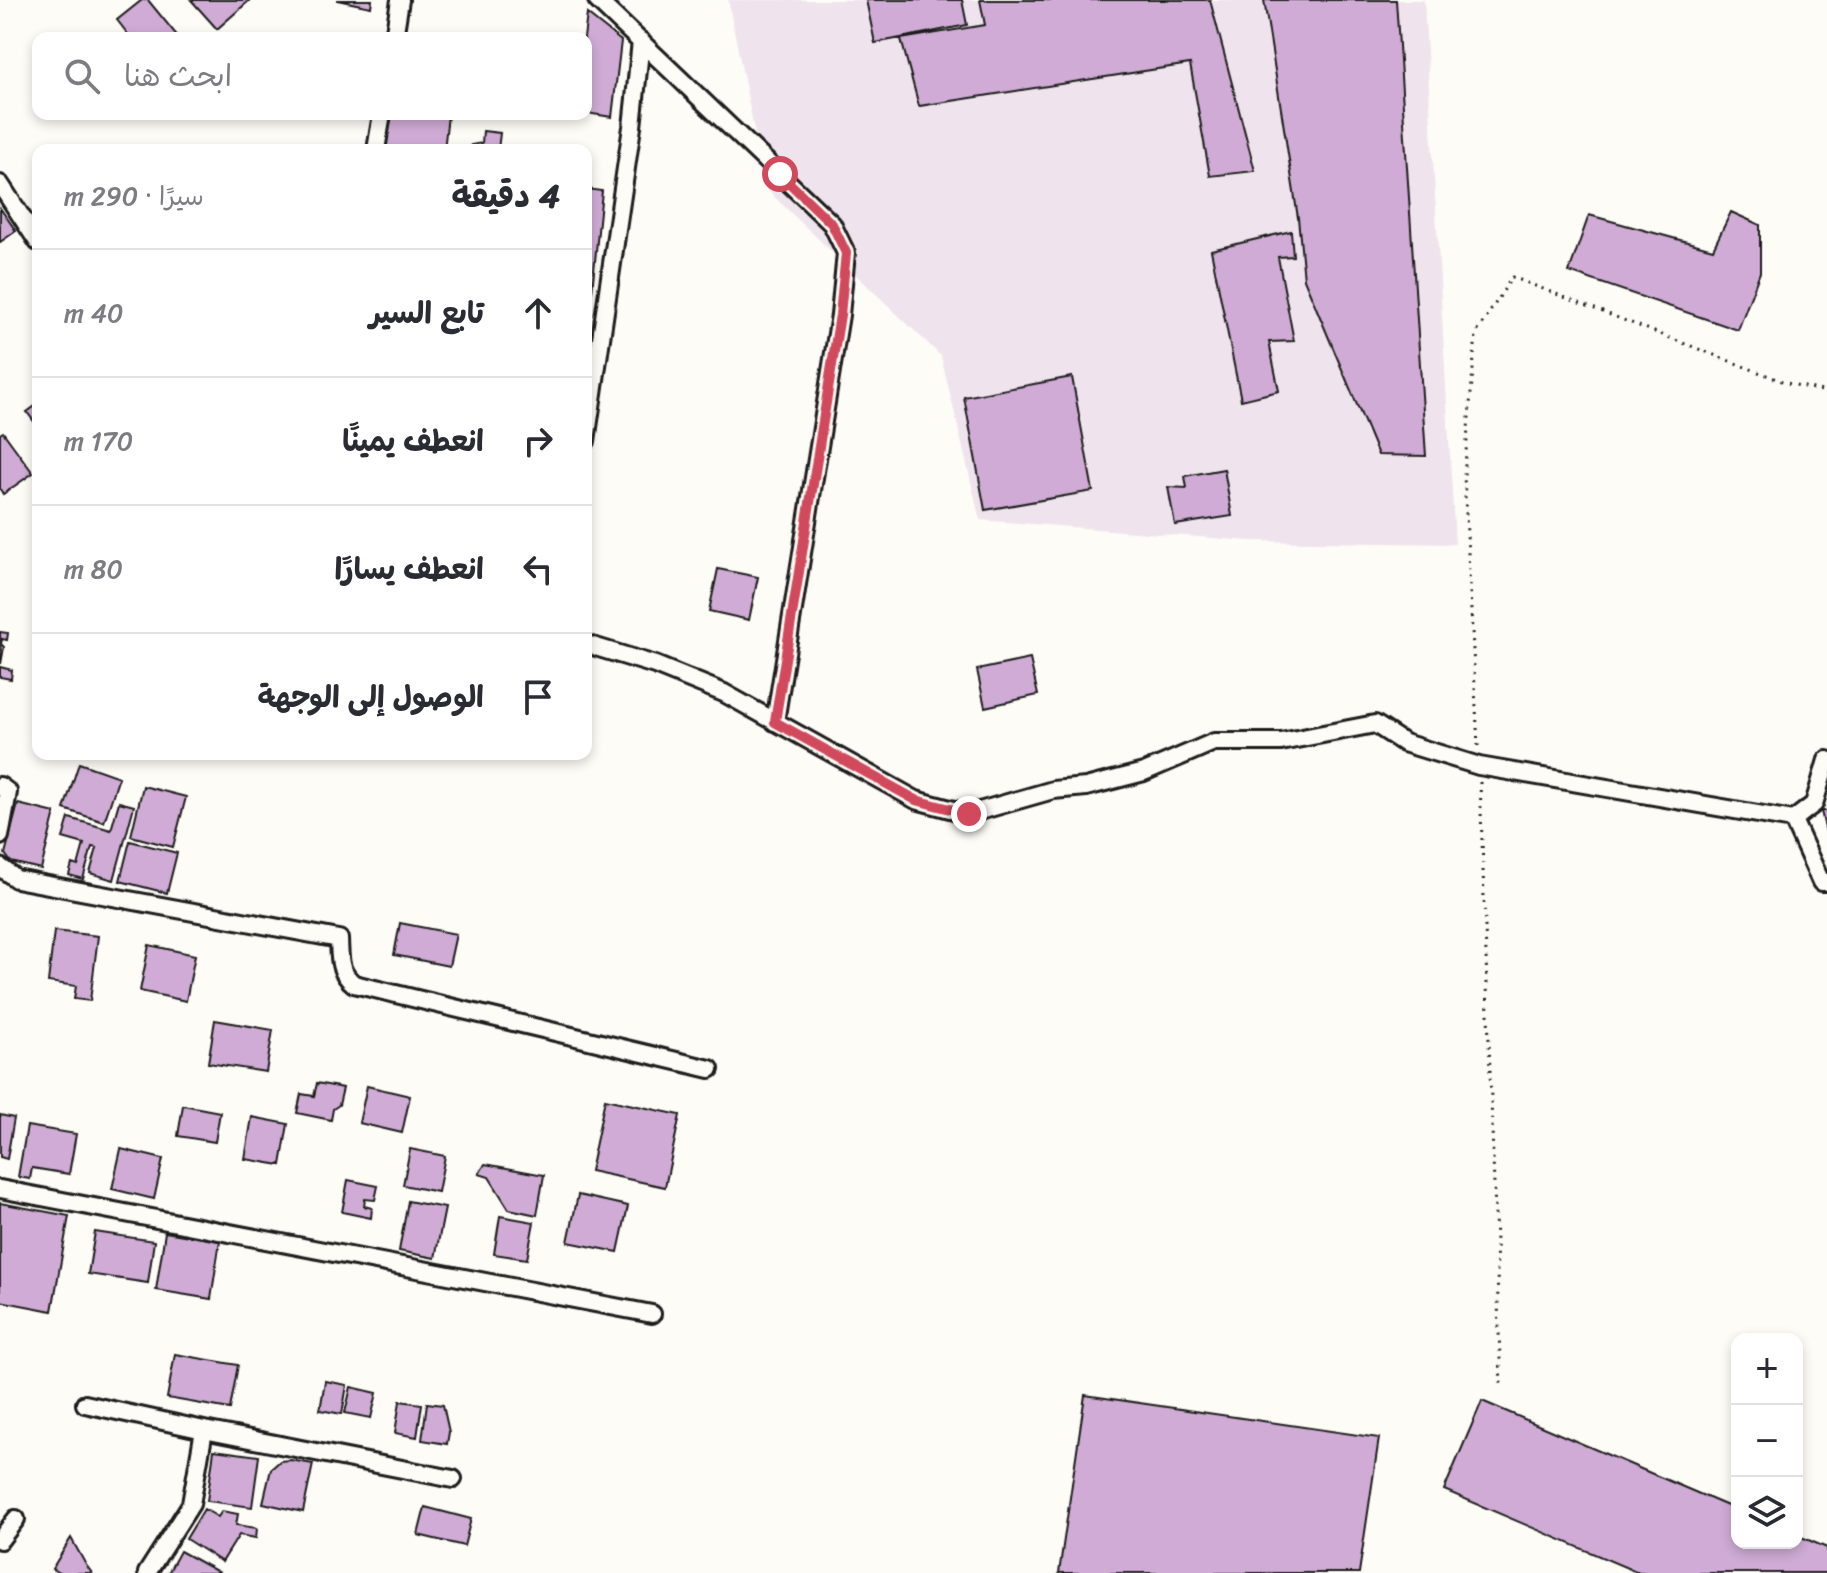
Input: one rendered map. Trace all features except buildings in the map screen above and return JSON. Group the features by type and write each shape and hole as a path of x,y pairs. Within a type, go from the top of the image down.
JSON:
{"street":[{"path":"395,32 400,0"},
{"path":"597,0 832,224 846,253 840,315 775,722"},
{"path":"592,400 632,127 641,41"},
{"path":"377,144 381,120"},
{"path":"0,184 32,233"},
{"path":"592,646 655,665 724,693 916,800 969,814 1053,790 1086,787 1144,772 1214,742 1281,742 1375,724 1404,743 1479,766 1793,820 1814,804 1827,760"},
{"path":"0,786 8,792 0,836"},
{"path":"1793,820 1821,882 1827,882"},
{"path":"0,867 16,879 339,939 340,967 345,977 354,984 710,1069"},
{"path":"0,1189 652,1314"},
{"path":"85,1404 453,1479"},
{"path":"147,1573 191,1504 204,1430"},
{"path":"0,1540 16,1519"}],"path":[{"path":"1501,1387 1479,766 1464,476 1476,334 1512,277 1787,383 1827,392"}],"shaded area":[{"path":"728,0 1424,0 1455,544 1249,541 980,520 941,356 766,189"}],"route":[{"path":"780,174 832,224 846,253 840,315 775,722 916,800 969,814"}]}
